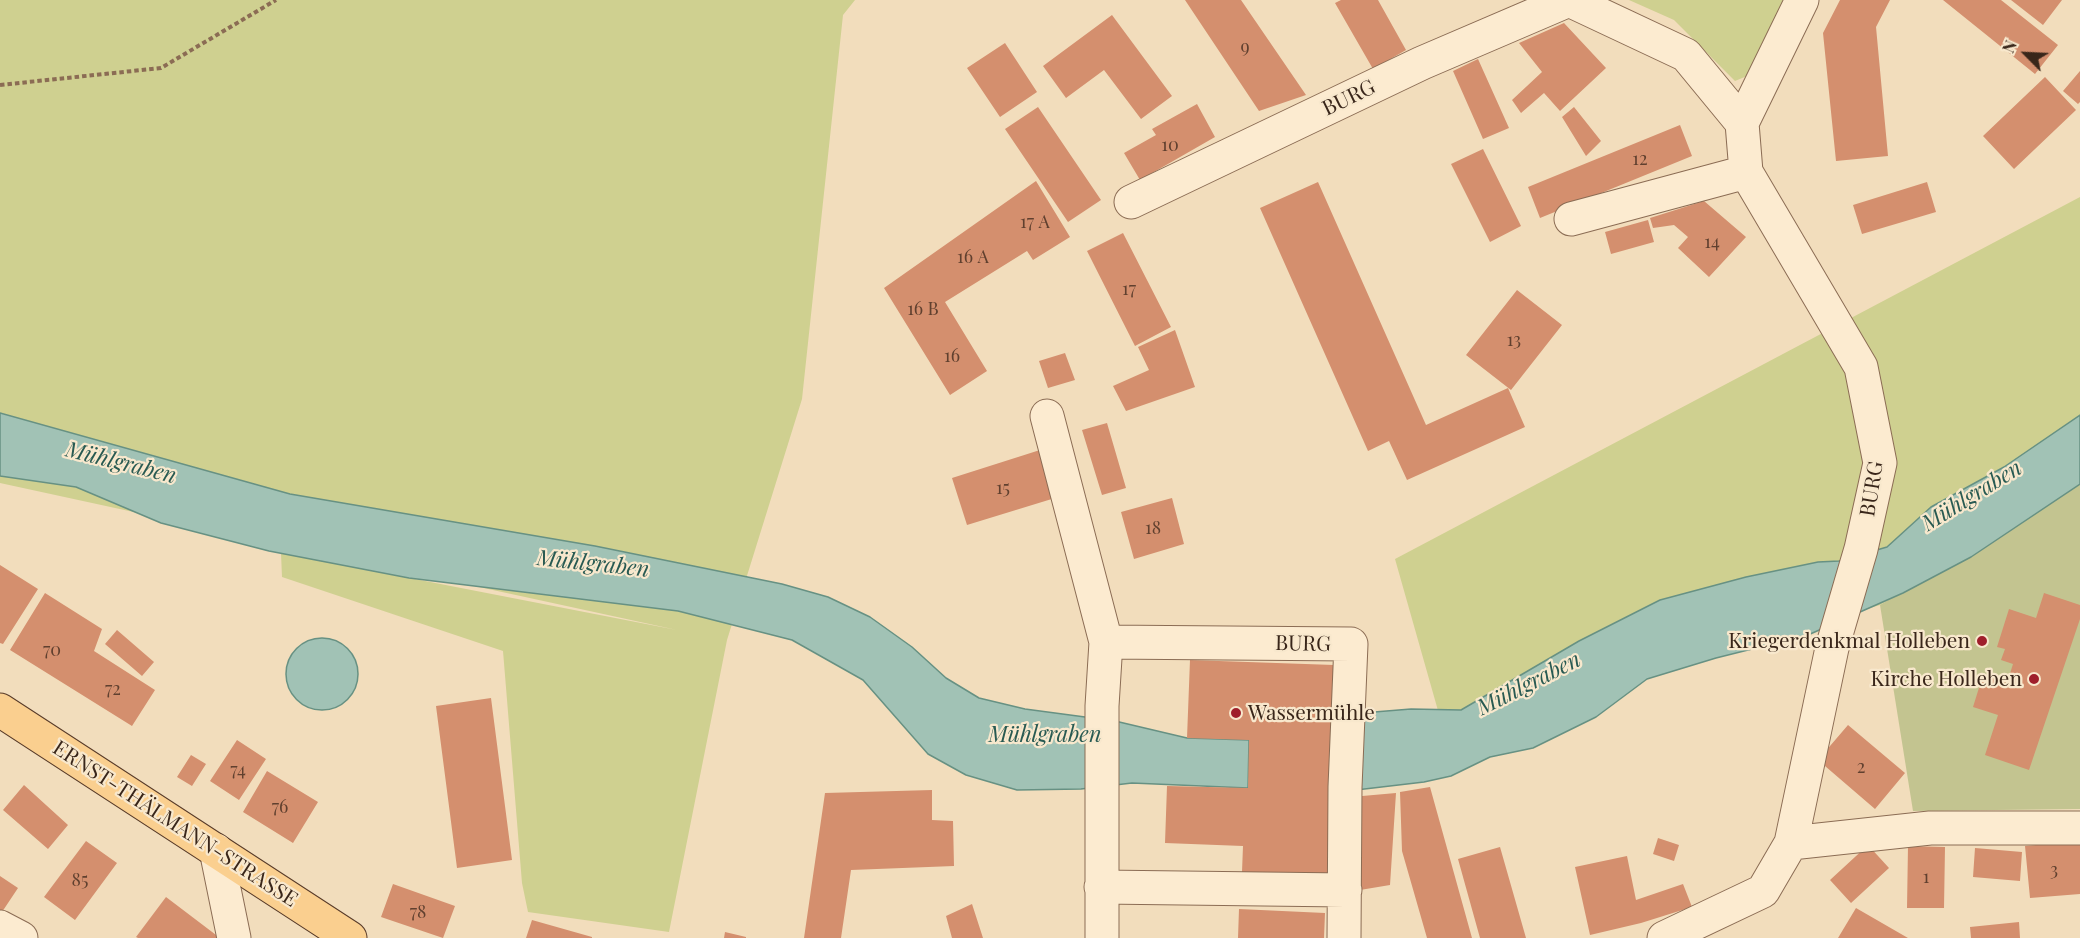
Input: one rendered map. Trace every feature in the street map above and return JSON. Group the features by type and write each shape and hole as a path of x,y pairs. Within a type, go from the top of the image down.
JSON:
{"main road":[{"name":"ERNST-THÄLMANN-STRASSE","path":"0,710 351,938"}],"street":[{"name":"BURG","path":"1131,202 1422,63 1569,0 1686,55 1742,123 1746,172 1861,367 1880,463 1861,549 1832,648 1791,843 1763,891 1664,938"},
{"path":"1742,123 1802,0"},
{"path":"1571,219 1746,172"},
{"path":"1047,416 1106,642 1102,706 1102,938"},
{"name":"BURG","path":"1106,642 1351,644 1345,787 1344,938"},
{"path":"1791,843 1930,828 2080,828"},
{"path":"216,850 234,938"},
{"path":"1101,887 1345,890"},
{"path":"0,927 21,938"}],"path":[{"path":"0,85 161,68 276,0"}],"green space":[{"path":"0,0 855,0 843,15 802,399 727,640 669,932 528,912 522,883 503,651 282,577 281,553 677,630 0,483"},
{"path":"1629,0 1793,0 1759,71 1735,81 1674,20"},
{"path":"2080,197 2080,483 1880,605 1647,675 1454,767 1395,559"},
{"path":"2080,483 2080,809 1913,811 1880,605"}],"water":[{"name":"Mühlgraben","path":"0,413 290,494 595,546 782,584 828,597 870,617 912,647 946,678 979,698 1025,709 1115,721 1187,738 1249,740 1248,788 1132,783 1081,789 1017,790 966,775 928,754 863,680 792,640 678,611 409,578 269,551 161,523 76,487 0,476"},
{"name":"Mühlgraben","path":"2080,415 2080,484 1971,557 1903,593 1808,635 1716,658 1647,679 1596,717 1533,748 1490,757 1451,776 1424,782 1356,790 1362,713 1411,709 1461,710 1579,641 1660,600 1746,577 1818,562 1839,561 1887,547 1931,507 2004,467"},
{"path":"322,638 342,644 352,654 358,674 352,694 342,704 322,710 302,704 292,694 286,674 292,654 302,644"}],"building":[{"path":"1185,0 1241,0 1306,95 1259,111"},
{"path":"1341,0 1378,0 1406,50 1373,69 1335,3"},
{"path":"1840,0 1890,0 1876,27 1888,156 1836,161 1823,33"},
{"path":"1943,0 2001,0 2058,45 2035,74"},
{"path":"2011,0 2062,0 2043,25"},
{"path":"1112,15 1172,96 1141,119 1104,70 1066,98 1043,66"},
{"path":"1564,23 1606,68 1560,111 1544,93 1521,113 1512,100 1542,72 1519,43"},
{"path":"1005,43 1037,92 1000,117 967,68"},
{"path":"1478,59 1509,128 1483,139 1453,71"},
{"path":"2080,71 2080,102 2078,104 2063,91"},
{"path":"2045,77 2076,110 2014,169 1983,136"},
{"path":"1197,104 1215,137 1140,180 1124,153 1156,135 1152,129"},
{"path":"1038,107 1101,200 1068,222 1005,129"},
{"path":"1574,107 1601,141 1586,156 1562,117"},
{"path":"1680,125 1692,156 1540,218 1528,187"},
{"path":"1483,149 1521,226 1490,242 1451,164"},
{"path":"1036,181 1070,237 1033,260 1027,251 945,302 987,371 950,395 884,288"},
{"path":"1318,182 1426,425 1508,388 1525,427 1407,480 1389,441 1368,451 1260,208"},
{"path":"1927,182 1936,212 1862,234 1853,205"},
{"path":"1704,201 1746,237 1709,277 1678,248 1688,237 1674,225 1653,228 1650,218"},
{"path":"1648,220 1654,242 1611,254 1605,232"},
{"path":"1123,233 1171,327 1135,346 1087,251"},
{"path":"1517,290 1562,325 1511,390 1466,355"},
{"path":"1175,330 1195,387 1126,411 1113,386 1149,370 1138,347"},
{"path":"1065,353 1075,380 1048,388 1039,361"},
{"path":"1107,423 1126,488 1102,495 1082,430"},
{"path":"1040,450 1055,498 967,525 952,478"},
{"path":"1172,498 1184,544 1134,559 1121,512"},
{"path":"0,565 38,589 3,644 0,643"},
{"path":"45,593 102,629 94,651 155,690 132,726 10,650"},
{"name":"Kirche Holleben","path":"2044,593 2080,605 2080,619 2029,770 1985,755 1998,715 1973,707 1983,675 2007,683 2013,664 2001,660 2005,649 1997,647 2009,609 2036,618"},
{"path":"117,630 154,662 142,676 105,644"},
{"path":"1190,660 1334,665 1327,875 1242,872 1243,846 1165,843 1167,786 1248,788 1249,740 1187,738"},
{"path":"491,698 512,860 457,868 436,706"},
{"path":"1848,725 1905,773 1875,809 1818,760"},
{"path":"237,740 266,759 239,800 210,781"},
{"path":"191,755 206,764 192,786 177,777"},
{"path":"267,771 318,802 293,843 243,812"},
{"path":"24,785 68,825 48,849 3,810"},
{"path":"1430,787 1472,938 1427,938 1402,851 1400,792"},
{"path":"932,790 932,820 953,821 954,866 851,870 841,938 804,938 825,793"},
{"path":"1396,793 1390,885 1348,892 1351,797"},
{"path":"1658,838 1679,845 1674,861 1653,854"},
{"path":"86,841 117,863 75,920 44,897"},
{"path":"2080,841 2080,894 2030,898 2025,846"},
{"path":"1868,845 1889,868 1851,903 1830,880"},
{"path":"1908,846 1945,847 1944,908 1907,908"},
{"path":"1500,847 1526,938 1480,938 1458,859"},
{"path":"1975,848 2022,852 2020,881 1973,877"},
{"path":"1627,856 1636,900 1683,884 1692,907 1641,923 1590,935 1575,867"},
{"path":"0,876 18,888 0,915"},
{"path":"393,884 455,906 443,938 381,917"},
{"path":"166,897 220,938 136,937"},
{"path":"972,904 983,938 952,938 946,916"},
{"path":"1856,908 1908,938 1838,938"},
{"path":"1239,909 1325,913 1324,938 1238,938"},
{"path":"532,920 592,937 592,938 526,938"},
{"path":"2019,922 2020,938 1971,938 1970,927"},
{"path":"725,932 746,937 746,938 724,938"}],"place":[{"name":"Kriegerdenkmal Holleben","path":"1982,641"},
{"name":"Kirche Holleben","path":"2034,679"},
{"name":"Wassermühle","path":"1236,713"}]}
